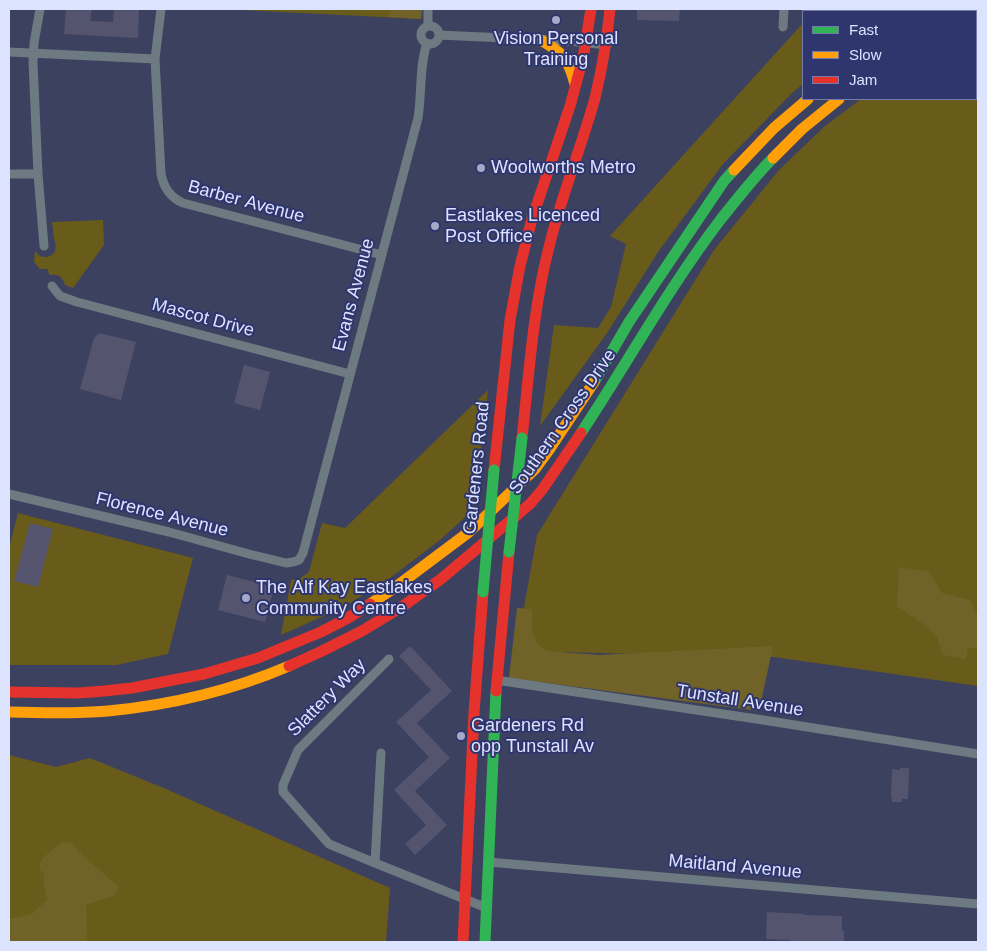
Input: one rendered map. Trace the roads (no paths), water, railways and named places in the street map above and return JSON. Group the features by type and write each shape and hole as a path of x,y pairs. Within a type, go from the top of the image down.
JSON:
{"main road":[{"name":"Gardeners Road","path":"463,942 474,713 483,592 510,320 520,266 532,219 576,85 586,43 591,9"},
{"path":"485,942 496,680 537,303 542,274 560,209 586,129 599,81 607,45 610,9"},
{"path":"541,40 560,51 566,57 576,85"},
{"name":"Southern Cross Drive","path":"9,692 68,693 104,691 132,688 204,674 258,658 320,632 348,618 394,589 469,532 535,469 592,385 628,322 724,181 774,128 807,100"},
{"name":"Southern Cross Drive","path":"9,712 89,712 140,707 191,697 249,682 300,662 357,634 419,596 466,560 531,503 587,424 693,257 734,203 769,161 814,119 838,100"}],"street":[{"path":"40,9 34,54 38,174 44,246"},
{"name":"Barber Avenue","path":"162,9 155,59 161,174 162,182 174,199 183,203 382,255"},
{"path":"428,9 428,26"},
{"path":"783,27 784,9"},
{"path":"428,26 436,28 439,32 437,40 433,43 427,43 421,35 423,29 428,26"},
{"path":"439,35 607,45"},
{"name":"Evans Avenue","path":"303,553 418,118 423,60 427,43"},
{"path":"9,52 155,59"},
{"path":"9,174 38,174"},
{"name":"Mascot Drive","path":"52,286 60,296 77,302 350,374"},
{"name":"Florence Avenue","path":"9,494 169,532 286,563 299,560 303,553"},
{"name":"Slattery Way","path":"375,863 329,844 283,792 282,785 298,750 389,659"},
{"name":"Tunstall Avenue","path":"496,680 978,754"},
{"path":"380,753 375,863 486,908"},
{"name":"Maitland Avenue","path":"488,862 978,904"}],"place":[{"name":"Vision Personal Training","path":"556,20"},
{"name":"Woolworths Metro","path":"481,168"},
{"name":"Eastlakes Licenced Post Office","path":"435,226"},
{"name":"The Alf Kay Eastlakes Community Centre","path":"246,598"},
{"name":"Gardeners Rd opp Tunstall Av","path":"461,736"}]}
